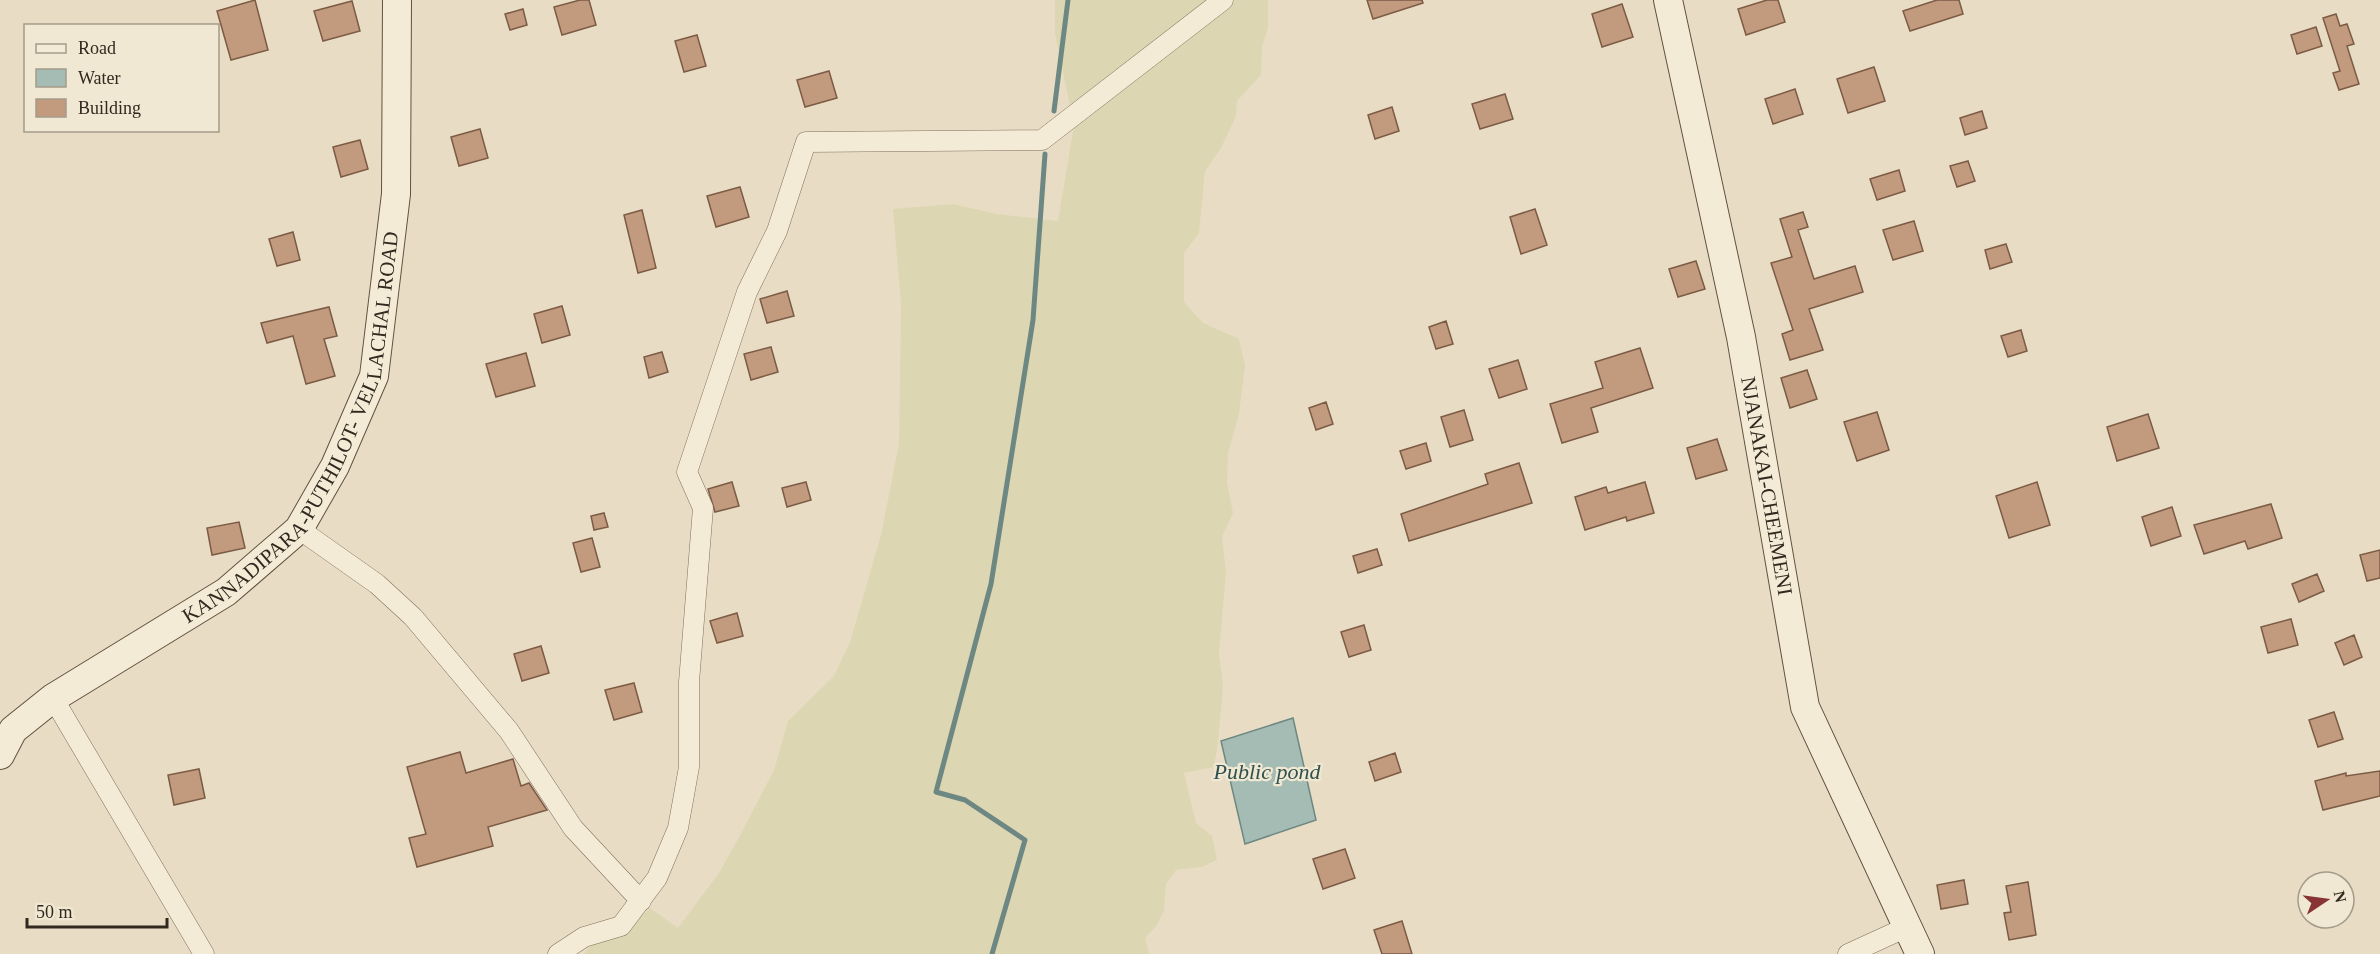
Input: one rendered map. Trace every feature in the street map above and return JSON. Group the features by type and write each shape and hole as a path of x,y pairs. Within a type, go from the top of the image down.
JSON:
{"main road":[{"name":"KANNADIPARA-PUTHILOT- VELLACHAL ROAD","path":"0,755 13,730 52,698 226,592 299,529 335,466 374,376 396,194 397,0"},
{"name":"NJANAKAI-CHEEMENI","path":"1668,0 1740,337 1805,707 1920,954"}],"street":[{"path":"558,954 584,937 621,926 657,878 678,828 689,767 689,682 703,508 687,472 747,292 777,231 806,142 1042,140 1223,0"},
{"path":"299,529 377,584 413,617 509,730 573,828 641,901"},
{"path":"52,698 204,954"},
{"path":"1848,954 1907,927"}],"shaded area":[{"path":"1055,0 1213,0 1071,111 1055,33"},
{"path":"1236,0 1268,0 1268,28 1262,47 1261,75 1237,101 1236,116 1221,148 1205,171 1199,233 1184,253 1184,302 1203,323 1239,339 1245,365 1239,414 1228,453 1227,482 1233,513 1222,537 1226,572 1219,653 1223,686 1218,743 1214,767 1184,773 1196,823 1212,836 1217,860 1202,867 1176,870 1166,884 1164,911 1157,925 1145,938 1149,954 584,954 592,944 627,930 650,908 678,928 719,873 737,841 774,770 788,721 834,676 850,642 881,535 899,444 901,306 893,209 953,204 997,214 1058,221 1075,120"}],"water":[{"name":"Public pond","path":"1293,718 1316,820 1245,844 1221,741"}],"building":[{"path":"255,0 268,50 231,60 217,11"},
{"path":"589,0 596,25 562,35 554,7"},
{"path":"1367,0 1422,0 1423,3 1373,19"},
{"path":"1767,0 1778,0 1785,22 1746,35 1738,9"},
{"path":"1937,0 1959,0 1963,14 1910,31 1903,11"},
{"path":"352,1 360,31 323,41 314,11"},
{"path":"1622,4 1633,37 1602,47 1592,14"},
{"path":"523,9 527,25 510,30 505,14"},
{"path":"2336,14 2340,26 2347,24 2354,44 2347,46 2359,84 2339,90 2333,73 2340,71 2323,18"},
{"path":"2316,27 2322,46 2297,54 2291,35"},
{"path":"697,35 706,66 684,72 675,41"},
{"path":"1874,67 1885,101 1848,113 1837,79"},
{"path":"829,71 837,98 805,107 797,80"},
{"path":"1795,89 1803,114 1773,124 1765,99"},
{"path":"1505,94 1513,119 1480,129 1472,104"},
{"path":"1392,107 1399,131 1375,139 1368,115"},
{"path":"1982,111 1987,128 1965,135 1960,118"},
{"path":"480,129 488,158 459,166 451,137"},
{"path":"360,140 368,169 341,177 333,147"},
{"path":"1968,161 1975,181 1957,187 1950,166"},
{"path":"1899,170 1905,191 1877,200 1870,179"},
{"path":"740,187 749,217 716,227 707,196"},
{"path":"1535,209 1547,245 1521,254 1510,217"},
{"path":"642,210 656,268 638,273 624,215"},
{"path":"1803,212 1808,227 1798,230 1814,279 1855,266 1863,292 1809,309 1823,350 1790,360 1782,334 1793,330 1771,263 1792,257 1780,219"},
{"path":"1914,221 1923,251 1893,260 1883,230"},
{"path":"293,232 300,260 277,266 269,239"},
{"path":"2006,244 2012,262 1990,269 1985,250"},
{"path":"1696,261 1705,289 1678,297 1669,269"},
{"path":"787,291 794,316 767,323 760,299"},
{"path":"562,306 570,335 542,343 534,314"},
{"path":"329,307 337,336 324,339 335,376 306,384 293,336 267,343 261,323"},
{"path":"1446,321 1453,344 1436,349 1429,327"},
{"path":"2021,330 2027,351 2008,357 2001,336"},
{"path":"771,347 778,372 751,380 744,354"},
{"path":"1640,348 1653,388 1591,408 1598,432 1562,443 1550,404 1603,388 1595,362"},
{"path":"662,352 668,372 649,378 644,357"},
{"path":"526,353 535,386 496,397 486,364"},
{"path":"1518,360 1527,389 1499,398 1489,369"},
{"path":"1807,370 1817,399 1790,408 1781,378"},
{"path":"1326,402 1333,424 1316,430 1309,408"},
{"path":"1464,410 1473,440 1450,447 1441,417"},
{"path":"1877,412 1889,450 1857,461 1844,422"},
{"path":"2148,414 2159,448 2117,461 2107,427"},
{"path":"1717,439 1727,470 1696,479 1687,448"},
{"path":"1426,443 1431,461 1406,469 1400,451"},
{"path":"1519,463 1532,503 1409,541 1401,514 1488,484 1485,474"},
{"path":"732,482 739,506 715,512 708,489"},
{"path":"806,482 811,500 787,507 782,488"},
{"path":"1645,482 1654,513 1627,521 1626,517 1585,530 1575,497 1606,487 1608,493"},
{"path":"2037,482 2050,525 2009,538 1996,496"},
{"path":"2271,504 2282,538 2248,549 2245,541 2204,554 2194,525"},
{"path":"2172,507 2181,536 2151,546 2142,517"},
{"path":"604,513 608,527 594,530 591,516"},
{"path":"239,522 245,548 212,555 207,528"},
{"path":"592,538 600,567 581,572 573,543"},
{"path":"1377,549 1382,565 1358,573 1353,556"},
{"path":"2380,550 2380,578 2367,581 2360,555"},
{"path":"2317,574 2324,591 2299,602 2292,584"},
{"path":"737,613 743,636 717,643 710,621"},
{"path":"2291,619 2298,645 2268,653 2261,627"},
{"path":"1364,625 1371,650 1349,657 1341,632"},
{"path":"2354,635 2362,657 2344,665 2335,643"},
{"path":"541,646 549,673 522,681 514,654"},
{"path":"634,683 642,712 614,720 605,690"},
{"path":"2334,712 2343,739 2318,747 2309,720"},
{"path":"460,752 466,773 513,759 521,786 529,783 547,810 488,827 493,846 417,867 409,838 426,834 407,767"},
{"path":"1395,753 1401,772 1375,781 1369,762"},
{"path":"199,769 205,798 174,805 168,775"},
{"path":"2380,771 2380,796 2323,810 2315,781 2346,773 2346,776"},
{"path":"1345,849 1355,878 1323,889 1313,859"},
{"path":"1964,880 1968,904 1941,909 1937,885"},
{"path":"2028,882 2036,935 2009,940 2004,913 2011,912 2006,886"},
{"path":"1402,921 1412,954 1382,954 1374,930"}],"waterway":[{"path":"1054,111 1068,0"},
{"path":"992,954 1025,840 965,800 936,792 991,584 1033,320 1045,154"}]}
